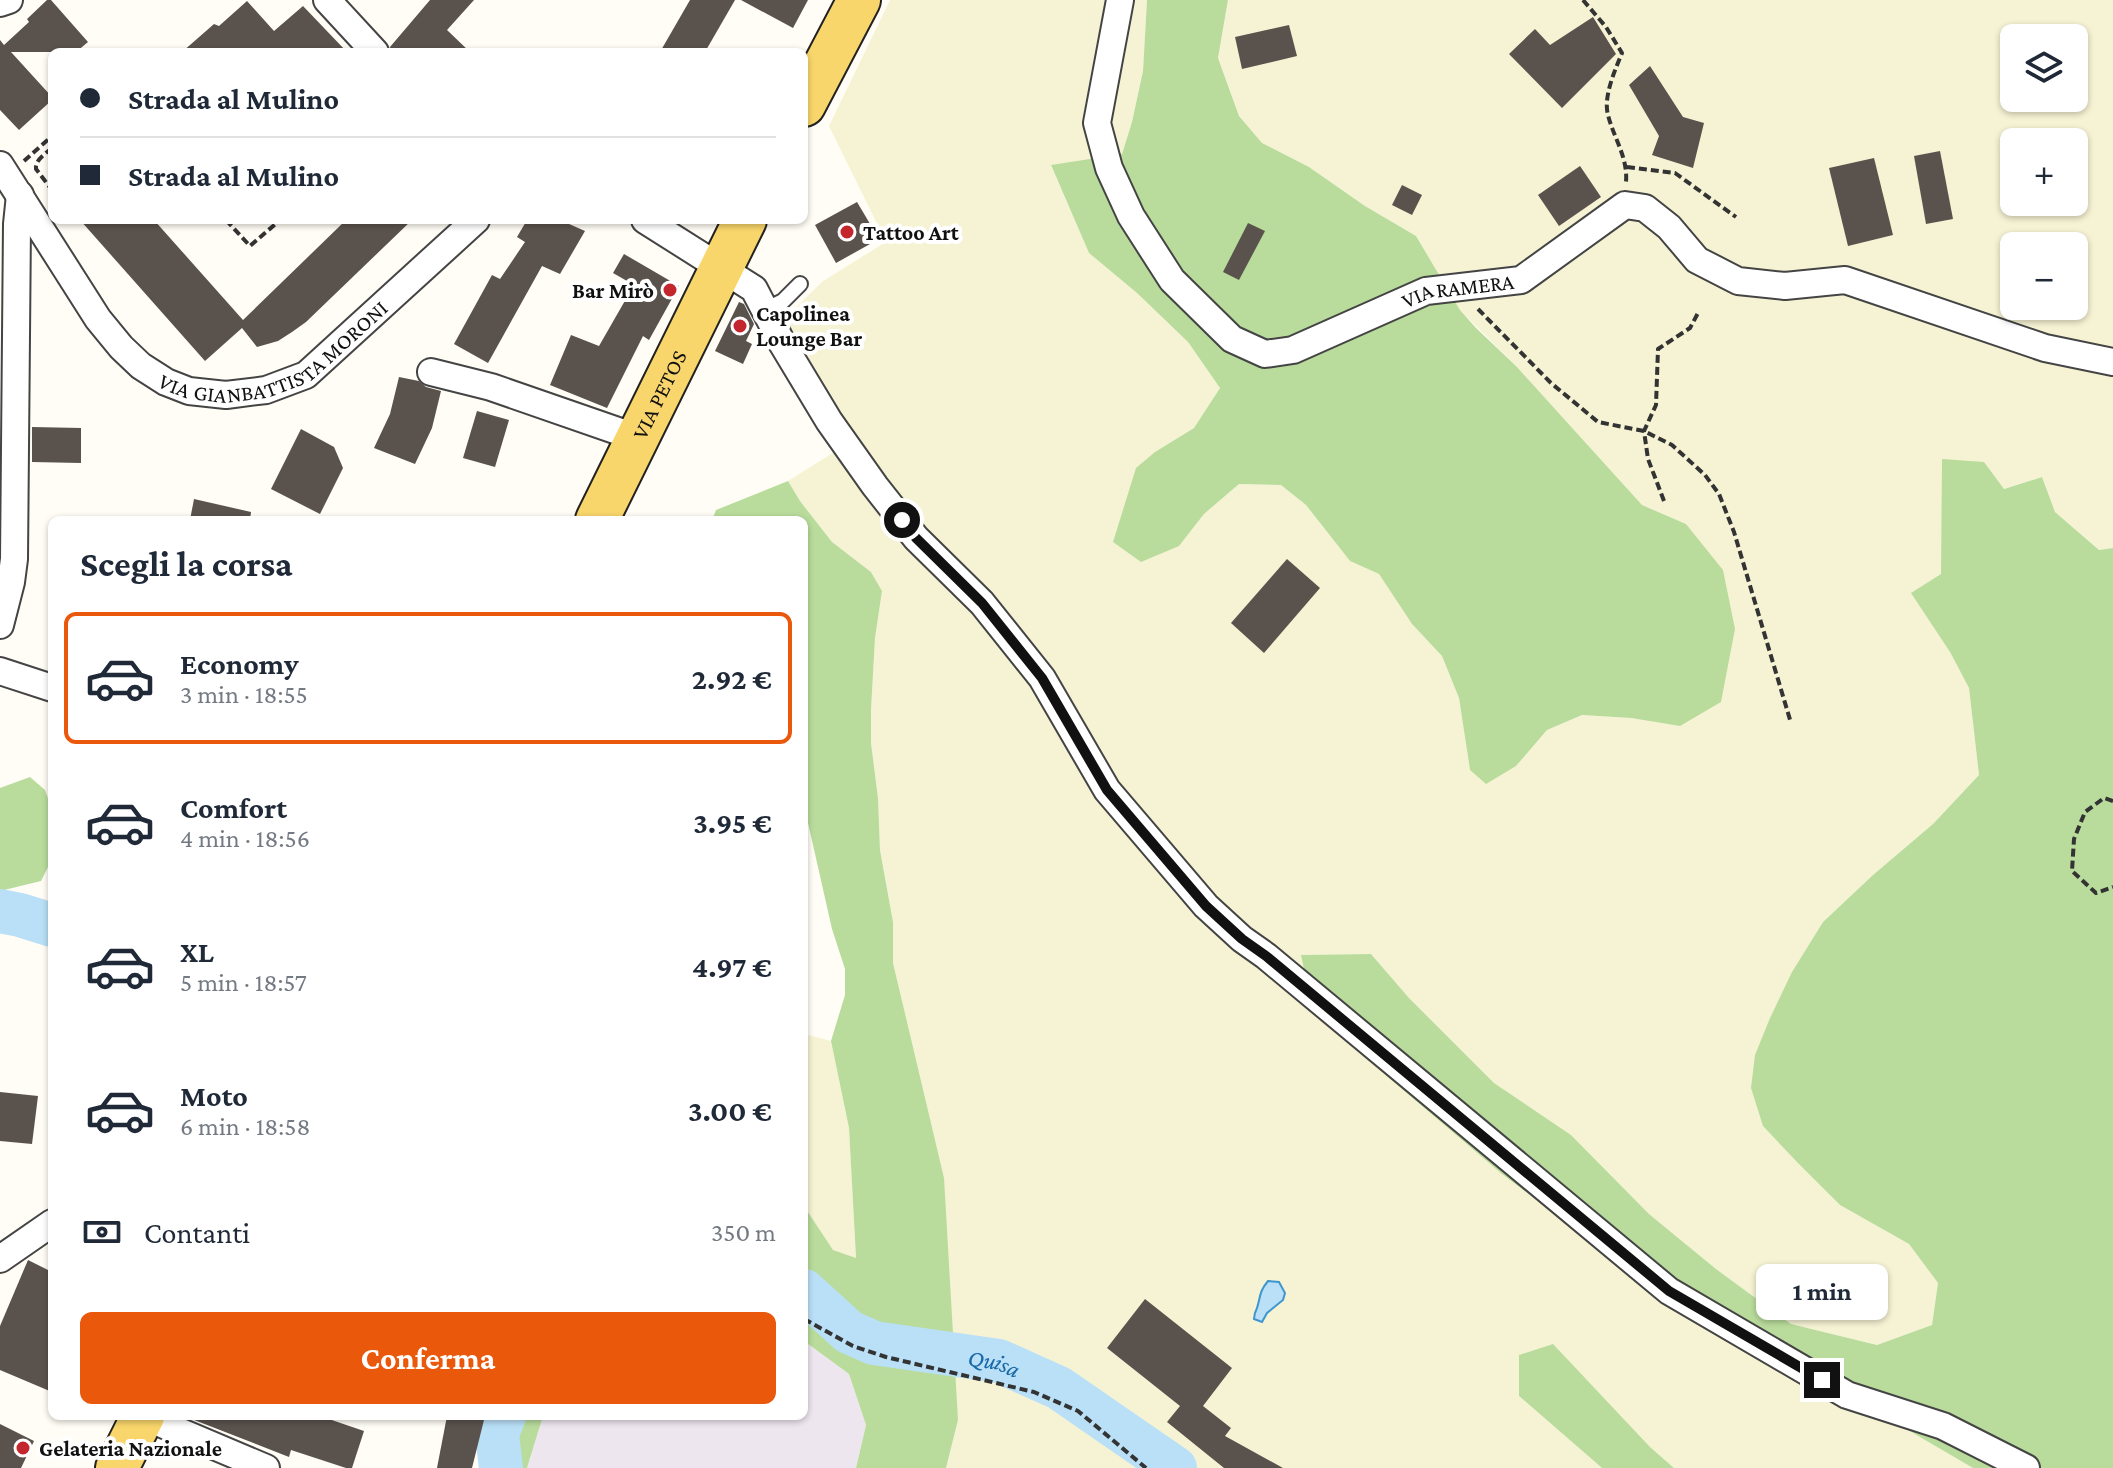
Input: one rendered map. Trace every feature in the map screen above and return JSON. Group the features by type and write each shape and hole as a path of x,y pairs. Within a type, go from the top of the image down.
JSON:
{"main road":[{"path":"808,97 859,0"},
{"path":"720,267 743,224"},
{"name":"VIA PETOS","path":"599,516 720,267"},
{"path":"117,1468 141,1420"}],"street":[{"path":"0,3 9,0"},
{"path":"327,0 371,48"},
{"name":"VIA RAMERA","path":"1120,0 1097,123 1109,168 1131,216 1172,280 1232,339 1265,354 1293,350 1426,291 1521,280 1625,205"},
{"path":"0,625 14,559 17,224 9,179"},
{"name":"VIA GIANBATTISTA MORONI","path":"9,179 98,319 121,347 141,366 166,382 189,391 226,395 266,390 306,375 472,224"},
{"path":"1625,205 1645,208 1669,227 1697,260 1738,281 1785,286 1845,280 2045,348 2113,362"},
{"path":"651,224 754,289 829,421 875,486 916,538 982,603 1042,678 1107,790 1206,906 1242,939 1669,1291 1847,1395 1943,1426 2026,1468"},
{"path":"431,372 491,387 638,438"},
{"path":"0,671 48,687"},
{"path":"0,1259 48,1226"},
{"path":"152,1420 266,1468"}],"lane":[{"path":"765,310 783,301 800,284"}],"path":[{"path":"1583,0 1606,27 1622,53 1611,81 1607,111 1627,167 1625,205"},
{"path":"9,179 48,140"},
{"path":"48,152 37,162 36,169 48,185"},
{"path":"1627,167 1675,173 1736,217"},
{"path":"230,224 250,246 275,224"},
{"path":"1465,287 1480,311 1551,383 1598,422 1644,431 1672,445 1705,475 1719,494 1734,532 1791,723"},
{"path":"1664,501 1648,459 1644,431 1656,405 1658,349 1690,328 1698,313"},
{"path":"2113,801 2104,798 2085,812 2074,839 2072,871 2096,893 2113,887"},
{"path":"808,1322 853,1346 886,1357 1034,1392 1078,1411 1146,1468"}],"shaded area":[{"path":"890,0 1147,0 1143,71 1122,154 1051,166 1089,253 1188,342 1220,388 1194,428 1155,452 1179,546 1204,514 1239,484 1281,485 1306,505 1350,561 1379,574 1412,624 1442,656 1459,698 1470,770 1516,766 1547,730 1582,715 1631,718 1680,726 1686,524 1642,505 1516,366 1460,310 1416,236 1365,206 1309,167 1262,143 1239,116 1218,58 1228,0 2113,0 2113,548 2099,550 2055,512 2042,477 2003,489 1943,460 1941,574 1950,652 1969,688 1979,775 1933,824 1823,922 1792,973 1770,1018 1763,1126 1840,1205 1909,1244 1938,1283 1932,1325 1877,1345 1791,1324 1716,1269 1649,1214 1571,1135 1494,1083 1409,998 1371,954 1302,955 1896,1423 1973,1468 1674,1468 1650,1447 1519,1396 1602,1468 946,1468 958,1420 926,1108 893,963 893,922 880,850 871,743 875,638 882,591 871,572 832,542 788,481 836,451 783,320 823,281 886,242 829,126"},
{"path":"808,1035 831,1041 849,1128 856,1259 833,1250 808,1212"},
{"path":"808,1344 849,1374 866,1425 856,1468 527,1468 542,1420 808,1420"}],"green space":[{"path":"1147,0 1228,0 1218,58 1239,116 1262,143 1309,167 1365,206 1416,236 1460,310 1476,328 1516,366 1642,505 1686,524 1723,570 1735,629 1721,702 1680,726 1631,718 1582,715 1547,730 1516,766 1486,784 1470,770 1459,698 1442,656 1412,624 1379,574 1350,561 1306,505 1281,485 1239,484 1204,514 1179,546 1141,562 1113,542 1136,468 1194,428 1220,388 1188,342 1089,253 1051,165 1122,154 1143,71"},
{"path":"1942,459 1984,462 2004,489 2042,477 2055,512 2099,550 2113,548 2113,1468 1973,1468 1896,1423 1808,1384 1740,1349 1662,1298 1502,1174 1361,1054 1324,1020 1309,992 1301,955 1371,954 1409,998 1494,1083 1571,1135 1649,1214 1716,1269 1791,1324 1877,1345 1932,1325 1938,1283 1909,1244 1840,1205 1763,1126 1751,1088 1755,1055 1770,1018 1792,972 1823,922 1933,824 1979,775 1969,688 1950,652 1911,593 1941,574"},
{"path":"788,481 832,542 871,572 882,591 875,638 871,743 880,850 893,922 893,963 944,1178 958,1420 946,1468 856,1468 866,1425 849,1374 808,1344 808,1212 833,1250 856,1258 849,1128 831,1041 845,995 845,969 832,929 808,823 808,516 714,516 716,510"},
{"path":"30,777 45,790 48,799 48,867 41,881 0,891 0,788"},
{"path":"1553,1344 1650,1447 1674,1468 1602,1468 1519,1396 1519,1355"},
{"path":"498,1420 542,1420 527,1468 489,1468"}],"water":[{"path":"1268,1281 1279,1282 1285,1293 1283,1300 1267,1313 1262,1322 1254,1316"}],"building":[{"path":"47,0 51,0 88,42 81,48 11,52 48,93 48,104 19,130 0,110 0,40 4,45 29,22 27,19"},
{"path":"430,0 474,0 447,30 466,48 390,47"},
{"path":"690,0 735,0 707,48 662,48"},
{"path":"741,0 808,0 793,28"},
{"path":"247,1 274,31 303,6 343,48 187,48 214,24 219,26"},
{"path":"1593,17 1616,54 1562,108 1509,54 1535,29 1550,45"},
{"path":"1289,25 1297,56 1242,69 1235,37"},
{"path":"1650,66 1683,117 1704,123 1693,168 1652,155 1659,136 1629,85"},
{"path":"1940,151 1953,219 1926,224 1914,156"},
{"path":"1874,158 1893,235 1848,246 1829,168"},
{"path":"1580,166 1601,197 1559,226 1538,195"},
{"path":"1402,185 1422,195 1412,215 1392,205"},
{"name":"Tattoo Art","path":"857,202 879,239 836,263 815,225"},
{"path":"1248,223 1265,231 1239,280 1223,272"},
{"path":"84,224 158,224 243,320 342,224 408,224 292,332 278,341 257,347 242,328 205,361"},
{"path":"525,224 569,224 585,231 560,274 542,266 488,363 454,344 492,275 500,279 525,242 517,237"},
{"path":"624,254 679,286 649,340 643,336 607,408 550,385 571,335 599,346 634,285 613,273"},
{"name":"Capolinea Lounge Bar","path":"739,302 744,304 754,324 746,341 752,344 743,364 715,351"},
{"path":"399,377 419,381 426,387 441,391 432,428 415,464 374,448 390,414"},
{"path":"477,411 509,420 495,467 463,458"},
{"path":"32,427 81,428 81,463 32,462"},
{"path":"301,429 334,447 343,468 320,514 271,489"},
{"path":"194,499 251,512 250,516 191,516"},
{"path":"1287,559 1320,588 1264,653 1231,623"},
{"path":"0,1092 38,1096 32,1144 0,1141"},
{"path":"28,1260 48,1270 48,1390 0,1370 0,1326"},
{"path":"1145,1299 1232,1368 1203,1406 1231,1428 1225,1436 1283,1468 1224,1468 1167,1422 1180,1406 1107,1348"},
{"path":"194,1420 332,1420 364,1431 352,1468 291,1450 289,1457"},
{"path":"446,1420 484,1420 472,1468 437,1468"},
{"path":"0,1424 34,1441 21,1468 0,1468"}],"waterway":[{"name":"Quisa","path":"0,911 48,924"},
{"name":"Quisa","path":"808,1295 849,1332 874,1343 999,1361 1059,1388 1175,1468"},
{"path":"501,1468 497,1434 502,1420"}],"place":[{"name":"Tattoo Art","path":"847,232"},
{"name":"Bar Mirò","path":"670,290"},
{"name":"Capolinea Lounge Bar","path":"740,326"},
{"name":"Gelateria Nazionale","path":"23,1448"}],"route":[{"path":"902,520 916,538 982,603 1042,678 1107,790 1206,906 1669,1291 1822,1380"}]}
